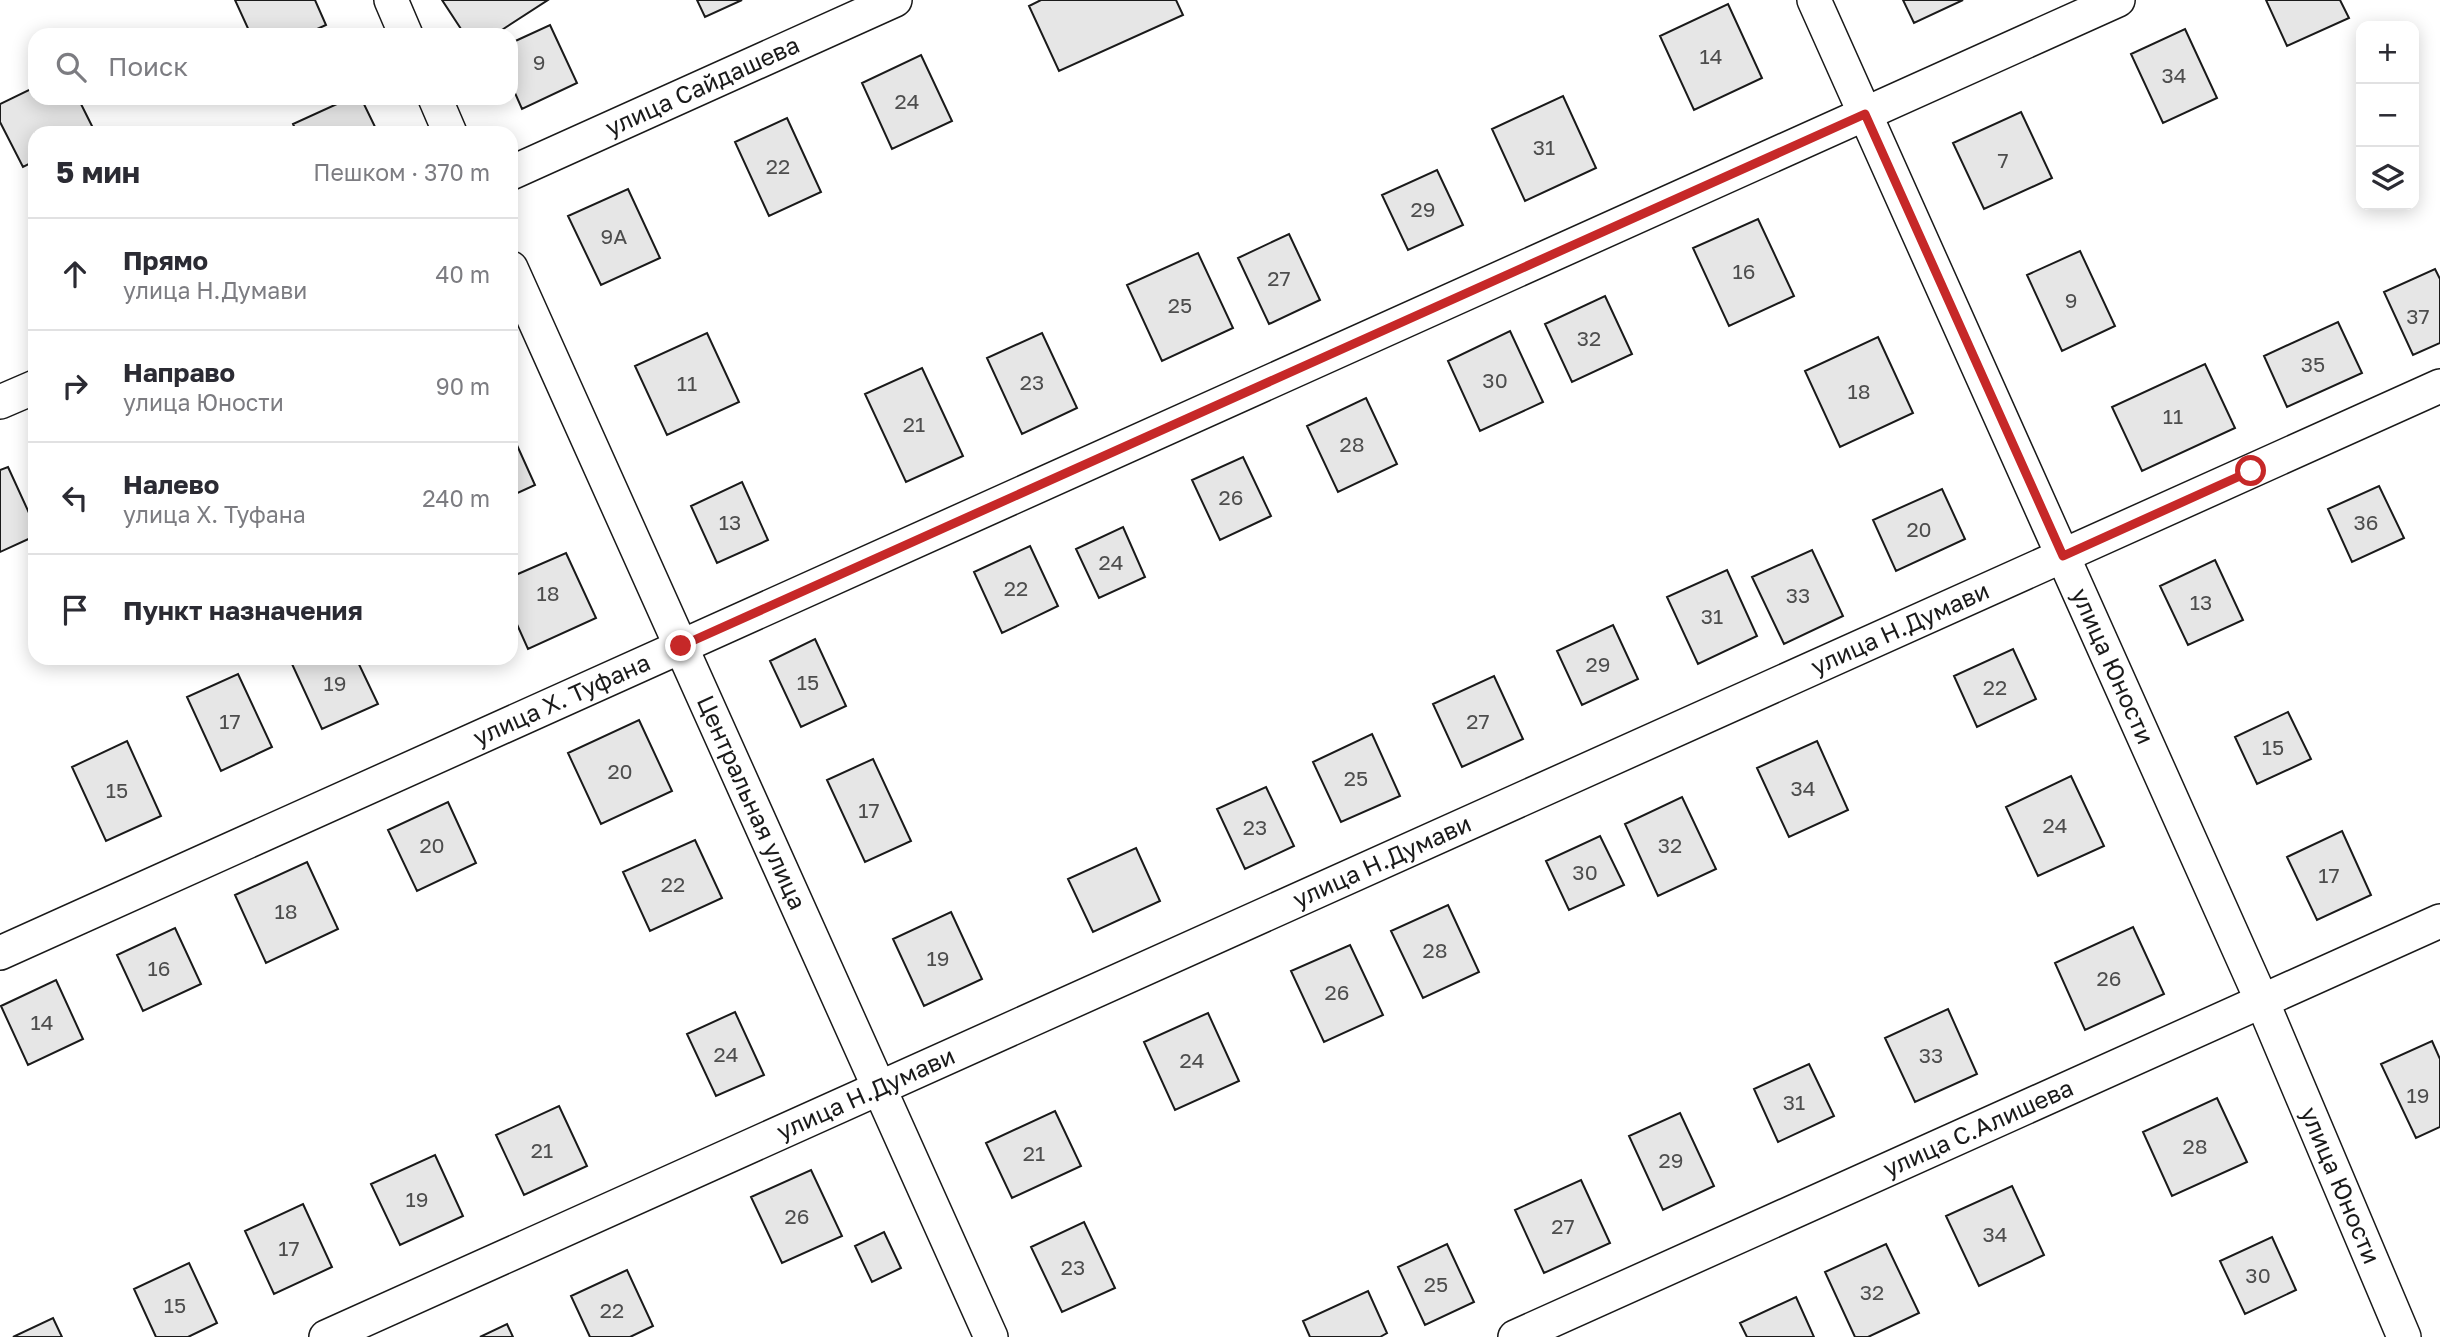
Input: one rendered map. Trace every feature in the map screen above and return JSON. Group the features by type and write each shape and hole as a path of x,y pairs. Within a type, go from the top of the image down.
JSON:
{"street":[{"path":"391,0 403,28"},
{"name":"улица Сайдашева","path":"518,170 895,0"},
{"name":"улица Юности","path":"1814,0 2262,1001 2404,1337"},
{"name":"улица Х. Туфана","path":"0,953 2118,0"},
{"path":"438,105 447,126"},
{"name":"Центральная улица","path":"518,284 990,1337"},
{"name":"улица Н.Думави","path":"326,1337 2440,386"},
{"path":"0,402 28,390"},
{"name":"улица С.Алишева","path":"1515,1337 2440,921"}],"building":[{"path":"235,0 315,0 326,25 319,28 248,28"},
{"path":"442,0 548,0 505,28 460,28"},
{"path":"697,0 742,0 705,17"},
{"path":"1041,0 1176,0 1183,15 1059,71 1029,6"},
{"path":"1903,0 1963,0 1914,23"},
{"path":"2266,0 2340,0 2349,18 2287,46"},
{"path":"1728,4 1762,78 1694,110 1660,36"},
{"path":"550,25 577,83 522,109 518,100 518,40"},
{"path":"2185,29 2217,98 2163,123 2131,54"},
{"path":"921,55 952,121 892,149 862,83"},
{"path":"28,90 28,105 82,105 92,126 28,126 28,164 23,167 0,122 0,104"},
{"path":"1563,96 1596,168 1525,201 1492,129"},
{"path":"335,105 364,105 375,126 294,126 293,124"},
{"path":"2021,112 2052,178 1984,209 1953,143"},
{"path":"787,118 821,192 769,216 735,142"},
{"path":"1437,170 1463,225 1408,250 1382,195"},
{"path":"628,189 660,258 601,285 568,216"},
{"path":"1758,219 1794,296 1729,326 1693,248"},
{"path":"1289,234 1320,300 1269,324 1238,258"},
{"path":"2080,251 2115,326 2062,351 2027,275"},
{"path":"1198,253 1233,328 1162,361 1127,285"},
{"path":"2435,269 2440,279 2440,343 2413,355 2384,292"},
{"path":"1605,296 1632,354 1572,382 1545,324"},
{"path":"2338,322 2362,373 2287,407 2264,356"},
{"path":"1510,331 1543,402 1480,431 1448,361"},
{"path":"707,333 739,402 667,435 635,366"},
{"path":"1042,333 1077,408 1022,434 987,358"},
{"path":"1878,337 1913,413 1840,447 1805,371"},
{"path":"2205,364 2235,428 2142,471 2112,407"},
{"path":"922,368 963,456 906,482 865,394"},
{"path":"1366,398 1397,464 1338,492 1307,426"},
{"path":"518,447 535,485 518,493"},
{"path":"1243,457 1271,516 1220,540 1192,480"},
{"path":"8,467 28,511 28,539 0,552 0,470"},
{"path":"742,482 768,540 717,563 691,506"},
{"path":"2379,486 2404,538 2352,562 2328,509"},
{"path":"1942,489 1965,539 1896,571 1873,520"},
{"path":"1123,527 1145,577 1099,598 1076,549"},
{"path":"1030,546 1058,606 1002,633 974,572"},
{"path":"1812,550 1843,616 1784,644 1752,577"},
{"path":"566,553 596,618 528,649 518,627 518,574"},
{"path":"2215,560 2243,620 2188,645 2160,586"},
{"path":"1727,570 1757,636 1698,664 1667,597"},
{"path":"1613,625 1638,679 1582,705 1557,651"},
{"path":"815,639 846,706 801,727 770,661"},
{"path":"2013,649 2036,699 1977,727 1954,676"},
{"path":"292,665 359,665 378,704 322,729"},
{"path":"238,674 272,747 221,771 187,697"},
{"path":"1494,676 1523,739 1462,767 1433,704"},
{"path":"2288,712 2311,759 2257,784 2235,737"},
{"path":"639,720 672,791 601,824 568,753"},
{"path":"1372,734 1400,796 1341,822 1313,762"},
{"path":"127,741 161,816 106,841 72,767"},
{"path":"1817,741 1848,810 1789,837 1757,768"},
{"path":"873,759 911,841 865,862 827,780"},
{"path":"2071,776 2104,846 2038,876 2006,807"},
{"path":"1266,787 1294,846 1245,869 1217,809"},
{"path":"1682,797 1716,869 1658,896 1625,824"},
{"path":"448,802 476,863 417,891 388,830"},
{"path":"2342,831 2371,895 2317,920 2287,857"},
{"path":"1600,836 1624,885 1569,910 1546,861"},
{"path":"695,840 722,898 650,931 623,872"},
{"path":"1136,848 1160,901 1093,932 1068,879"},
{"path":"307,862 338,929 266,963 235,895"},
{"path":"1448,905 1479,972 1423,998 1391,931"},
{"path":"951,912 982,979 924,1006 893,939"},
{"path":"2133,927 2164,994 2085,1030 2055,963"},
{"path":"175,928 201,984 143,1011 117,955"},
{"path":"1350,945 1383,1015 1324,1042 1291,971"},
{"path":"56,980 83,1039 28,1065 1,1006"},
{"path":"1948,1009 1977,1074 1915,1102 1885,1038"},
{"path":"735,1012 764,1075 716,1096 687,1034"},
{"path":"1208,1013 1239,1081 1175,1110 1144,1042"},
{"path":"2432,1041 2440,1059 2440,1127 2416,1138 2381,1064"},
{"path":"1809,1064 1834,1116 1778,1142 1754,1089"},
{"path":"2217,1098 2247,1162 2172,1196 2143,1132"},
{"path":"559,1106 587,1166 524,1195 496,1135"},
{"path":"1055,1111 1081,1166 1012,1198 986,1143"},
{"path":"1680,1113 1714,1186 1663,1210 1629,1136"},
{"path":"435,1155 463,1216 400,1245 371,1184"},
{"path":"811,1170 842,1236 782,1263 751,1197"},
{"path":"1581,1180 1610,1243 1544,1273 1515,1210"},
{"path":"2012,1186 2044,1255 1979,1286 1946,1216"},
{"path":"303,1204 332,1267 274,1294 245,1231"},
{"path":"1084,1222 1115,1288 1062,1312 1031,1247"},
{"path":"884,1232 901,1268 872,1282 855,1246"},
{"path":"2272,1237 2296,1290 2245,1314 2220,1261"},
{"path":"1447,1244 1474,1302 1425,1325 1398,1267"},
{"path":"1886,1244 1919,1313 1868,1337 1855,1337 1825,1272"},
{"path":"189,1263 217,1323 188,1337 156,1337 134,1289"},
{"path":"627,1270 653,1326 630,1337 590,1337 571,1296"},
{"path":"1368,1291 1387,1333 1380,1337 1310,1337 1303,1321"},
{"path":"1796,1297 1814,1337 1747,1337 1740,1323"},
{"path":"53,1318 62,1337 13,1337"},
{"path":"507,1324 513,1337 480,1337"}],"route":[{"path":"681,646 1865,114 2063,556 2251,471"}]}
